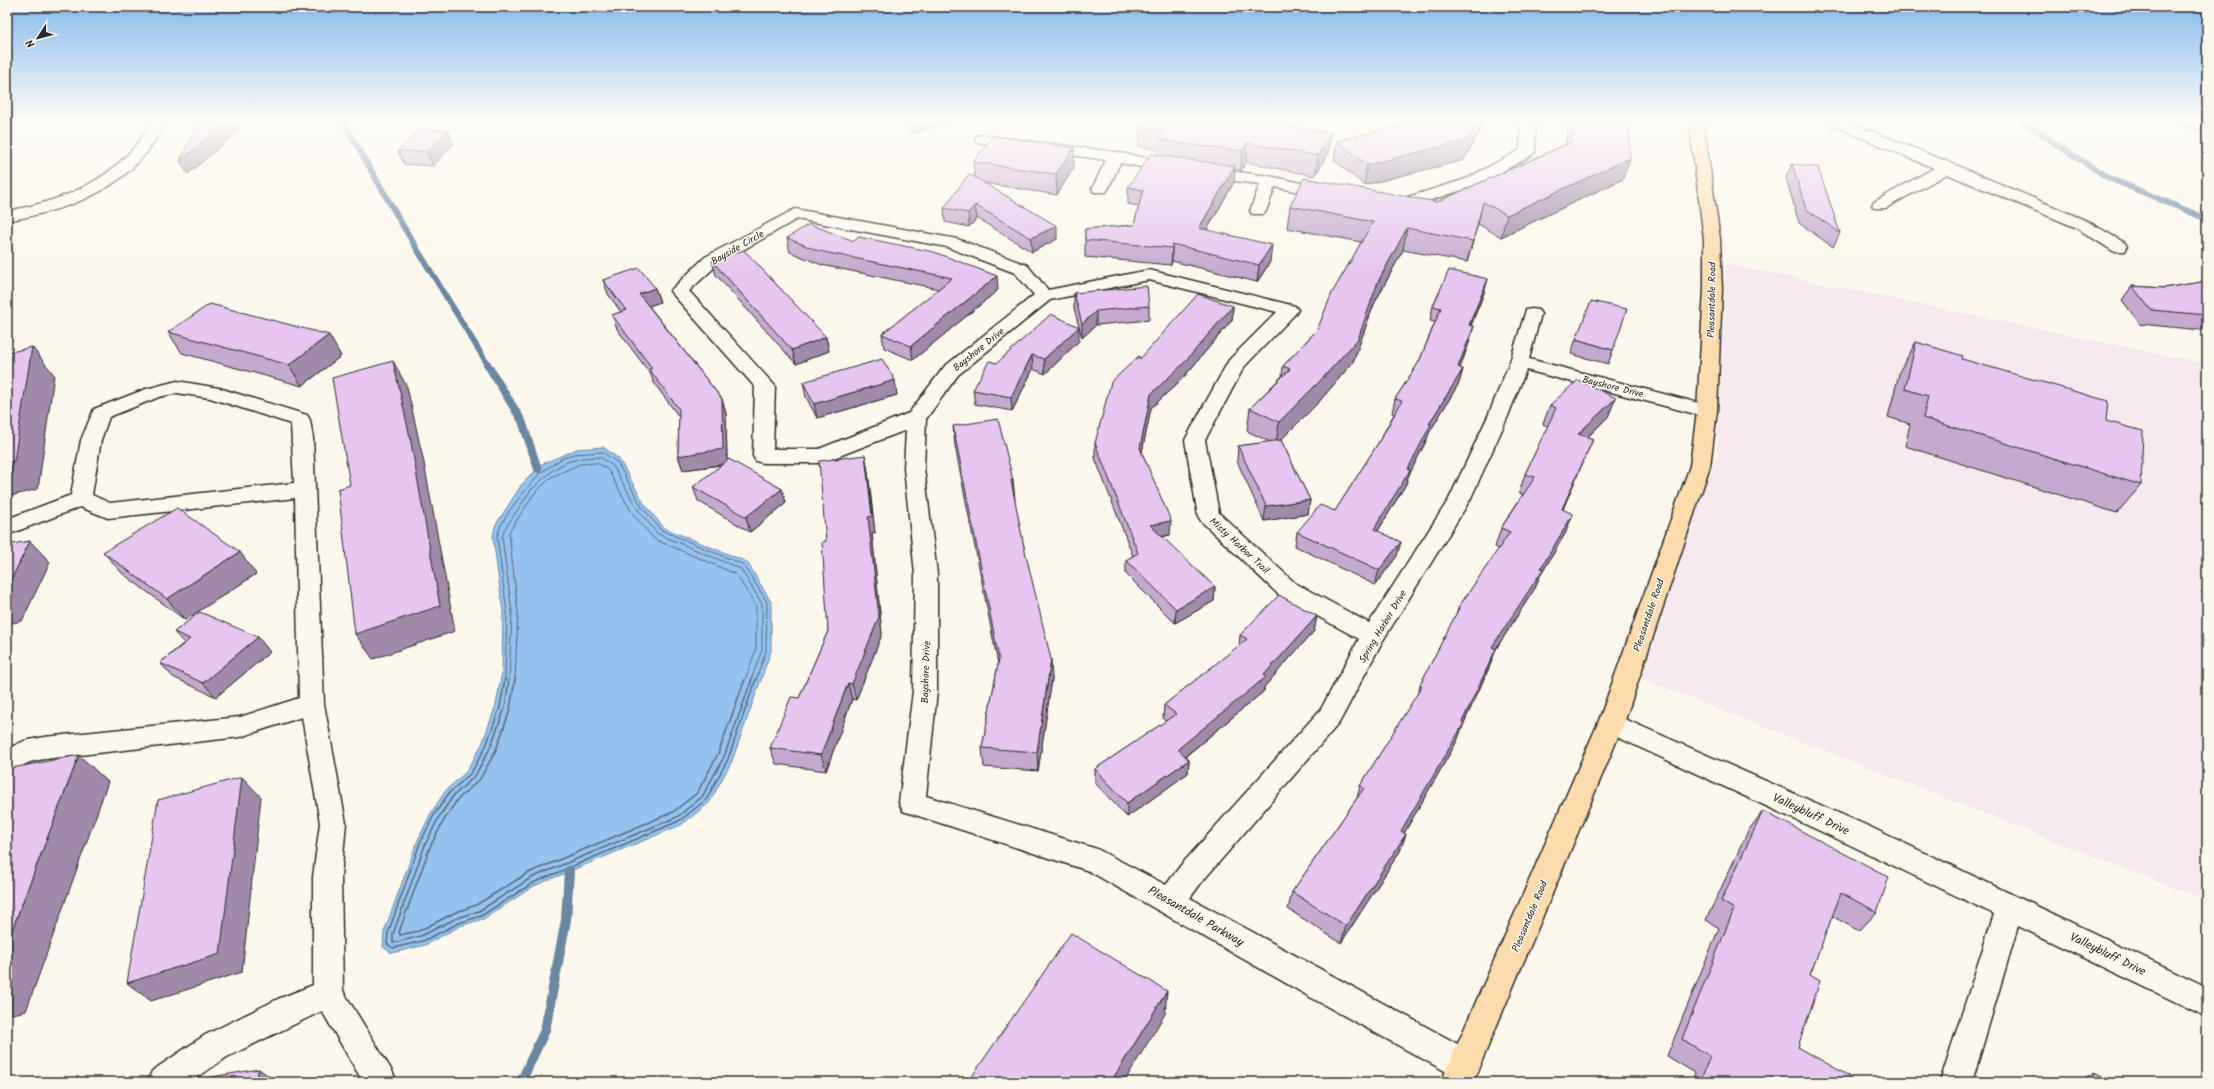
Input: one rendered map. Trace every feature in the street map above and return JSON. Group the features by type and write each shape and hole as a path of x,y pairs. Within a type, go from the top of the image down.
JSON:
{"main road":[{"name":"Pleasantdale Road","path":"1461,1074 1611,723 1700,466 1708,411 1713,289 1712,239 1703,172"}],"street":[{"path":"7,216 45,208 67,200 119,172"},
{"path":"1100,189 1108,172"},
{"path":"1196,172 1269,181 1344,196"},
{"path":"1374,202 1396,206 1472,182 1491,172"},
{"path":"1880,206 1940,172"},
{"path":"1959,172 2081,224 2119,247"},
{"path":"1258,211 1269,181"},
{"name":"Bayside Circle","path":"916,418 821,456 763,456 765,386 679,291 711,261 795,214 951,243 1021,269 1044,296"},
{"name":"Bayshore Drive","path":"912,803 926,684 926,574 914,468 916,418 951,371 1044,296 1149,275 1289,310"},
{"name":"Misty Harbor Trail","path":"1289,310 1236,364 1194,440 1209,516 1287,589 1373,636"},
{"name":"Spring Harbor Drive","path":"1171,902 1191,874 1330,716 1373,636 1459,500 1498,416 1519,362 1532,314"},
{"name":"Bayshore Drive","path":"1519,362 1708,411"},
{"path":"81,499 91,440 101,413 153,393 177,387 212,392 300,420 305,489 312,704 333,823 327,877 328,994 381,1082"},
{"path":"7,527 81,499 108,511 265,495 305,489"},
{"path":"7,762 24,752 44,748 240,728 312,704"},
{"name":"Valleybluff Drive","path":"1611,723 2010,907 2207,1002"},
{"name":"Pleasantdale Parkway","path":"912,803 1097,861 1321,988 1461,1074"},
{"path":"1956,1082 2010,907"},
{"path":"163,1082 216,1046 288,1010 328,994"}],"shaded area":[{"path":"1726,264 2207,364 2207,901 1625,672 1717,456"}],"water":[{"path":"603,447 619,459 645,505 664,528 747,562 771,602 771,651 732,761 709,803 681,825 534,886 483,919 460,926 425,945 392,953 383,947 384,932 417,842 431,813 446,790 467,771 482,744 496,705 502,672 503,612 493,537 495,526 522,484 542,464 577,449"}],"building":[{"path":"1041,172 1058,172 1056,174"},
{"path":"1139,172 1232,172 1199,228 1272,245 1259,265 1172,244 1172,248 1085,240 1085,229 1134,225 1143,190 1128,187"},
{"path":"1505,172 1600,172 1507,215 1483,202 1473,241 1407,228 1378,282 1358,339 1320,381 1279,422 1250,408 1290,369 1283,366 1317,330 1332,293 1373,222 1290,206 1304,178 1437,202"},
{"path":"1794,172 1820,172 1840,233 1806,209"},
{"path":"969,174 1057,226 1031,238 975,205 968,213 944,208"},
{"path":"809,224 854,241 859,237 934,252 997,276 911,346 882,334 952,278 819,251 787,238"},
{"path":"744,250 826,337 792,350 712,261"},
{"path":"639,268 655,288 639,294 722,399 723,449 678,456 679,409 649,369 652,368 612,315 626,310 603,280"},
{"path":"1449,270 1488,279 1469,325 1474,326 1458,367 1463,369 1429,424 1431,424 1408,469 1410,470 1374,529 1401,542 1379,570 1297,532 1320,505 1335,511 1377,445 1402,401 1395,399 1419,362 1441,308 1433,306"},
{"path":"2207,281 2207,306 2205,307 2207,309 2207,315 2151,310 2132,286 2164,288"},
{"path":"1147,286 1149,306 1096,311 1082,324 1074,293"},
{"path":"1198,294 1233,306 1183,364 1151,394 1140,448 1171,521 1150,525 1215,587 1176,609 1126,560 1138,553 1095,443 1111,382 1139,356 1140,359"},
{"path":"1591,301 1627,309 1613,350 1576,339"},
{"path":"210,304 329,335 289,365 168,332"},
{"path":"1051,314 1079,327 1044,359 1032,355 1011,397 973,390 989,361 997,363"},
{"path":"1916,342 1963,356 1962,359 2108,401 2106,421 2143,431 2141,485 1923,418 1928,396 1905,389"},
{"path":"32,347 14,461 7,463 7,353"},
{"path":"882,359 895,380 814,404 803,382"},
{"path":"393,361 410,437 440,606 355,634 338,489 350,485 332,378"},
{"path":"1578,380 1616,398 1578,434 1593,439 1562,509 1573,514 1541,568 1543,569 1492,647 1496,649 1462,722 1464,723 1401,831 1406,834 1346,926 1292,892 1364,788 1360,786 1422,686 1420,685 1458,608 1510,532 1501,528 1535,477 1525,474 1556,408 1550,405"},
{"path":"998,419 1013,480 1011,480 1024,547 1051,659 1037,752 982,748 999,659 953,426"},
{"path":"1281,440 1310,500 1266,506 1238,446"},
{"path":"865,455 872,516 868,517 879,617 852,684 848,683 821,755 770,748 791,697 799,698 828,631 822,542 826,541 819,461"},
{"path":"729,459 782,489 746,517 693,487"},
{"path":"177,508 240,552 167,599 103,552"},
{"path":"30,541 7,588 7,545"},
{"path":"1279,595 1317,616 1264,675 1266,677 1178,749 1189,760 1127,803 1095,769 1176,714 1164,705 1247,639 1240,635"},
{"path":"200,612 258,637 203,683 160,663 190,639 174,632"},
{"path":"79,755 7,943 7,769"},
{"path":"242,777 220,954 127,983 158,800"},
{"path":"1763,811 1889,877 1877,912 1841,893 1810,975 1820,981 1798,1047 1849,1076 1847,1082 1700,1082 1710,1056 1682,1039 1734,909 1721,901"},
{"path":"1071,933 1167,991 1111,1082 968,1082"},
{"path":"259,1069 255,1082 182,1082"},
{"path":"2094,1072 2113,1082 2092,1082"}],"waterway":[{"path":"372,172 403,226 488,365"},
{"path":"2099,172 2109,178 2207,219"},
{"path":"487,364 522,421 538,469"},
{"path":"521,1082 545,1030 566,920 569,871"}]}
